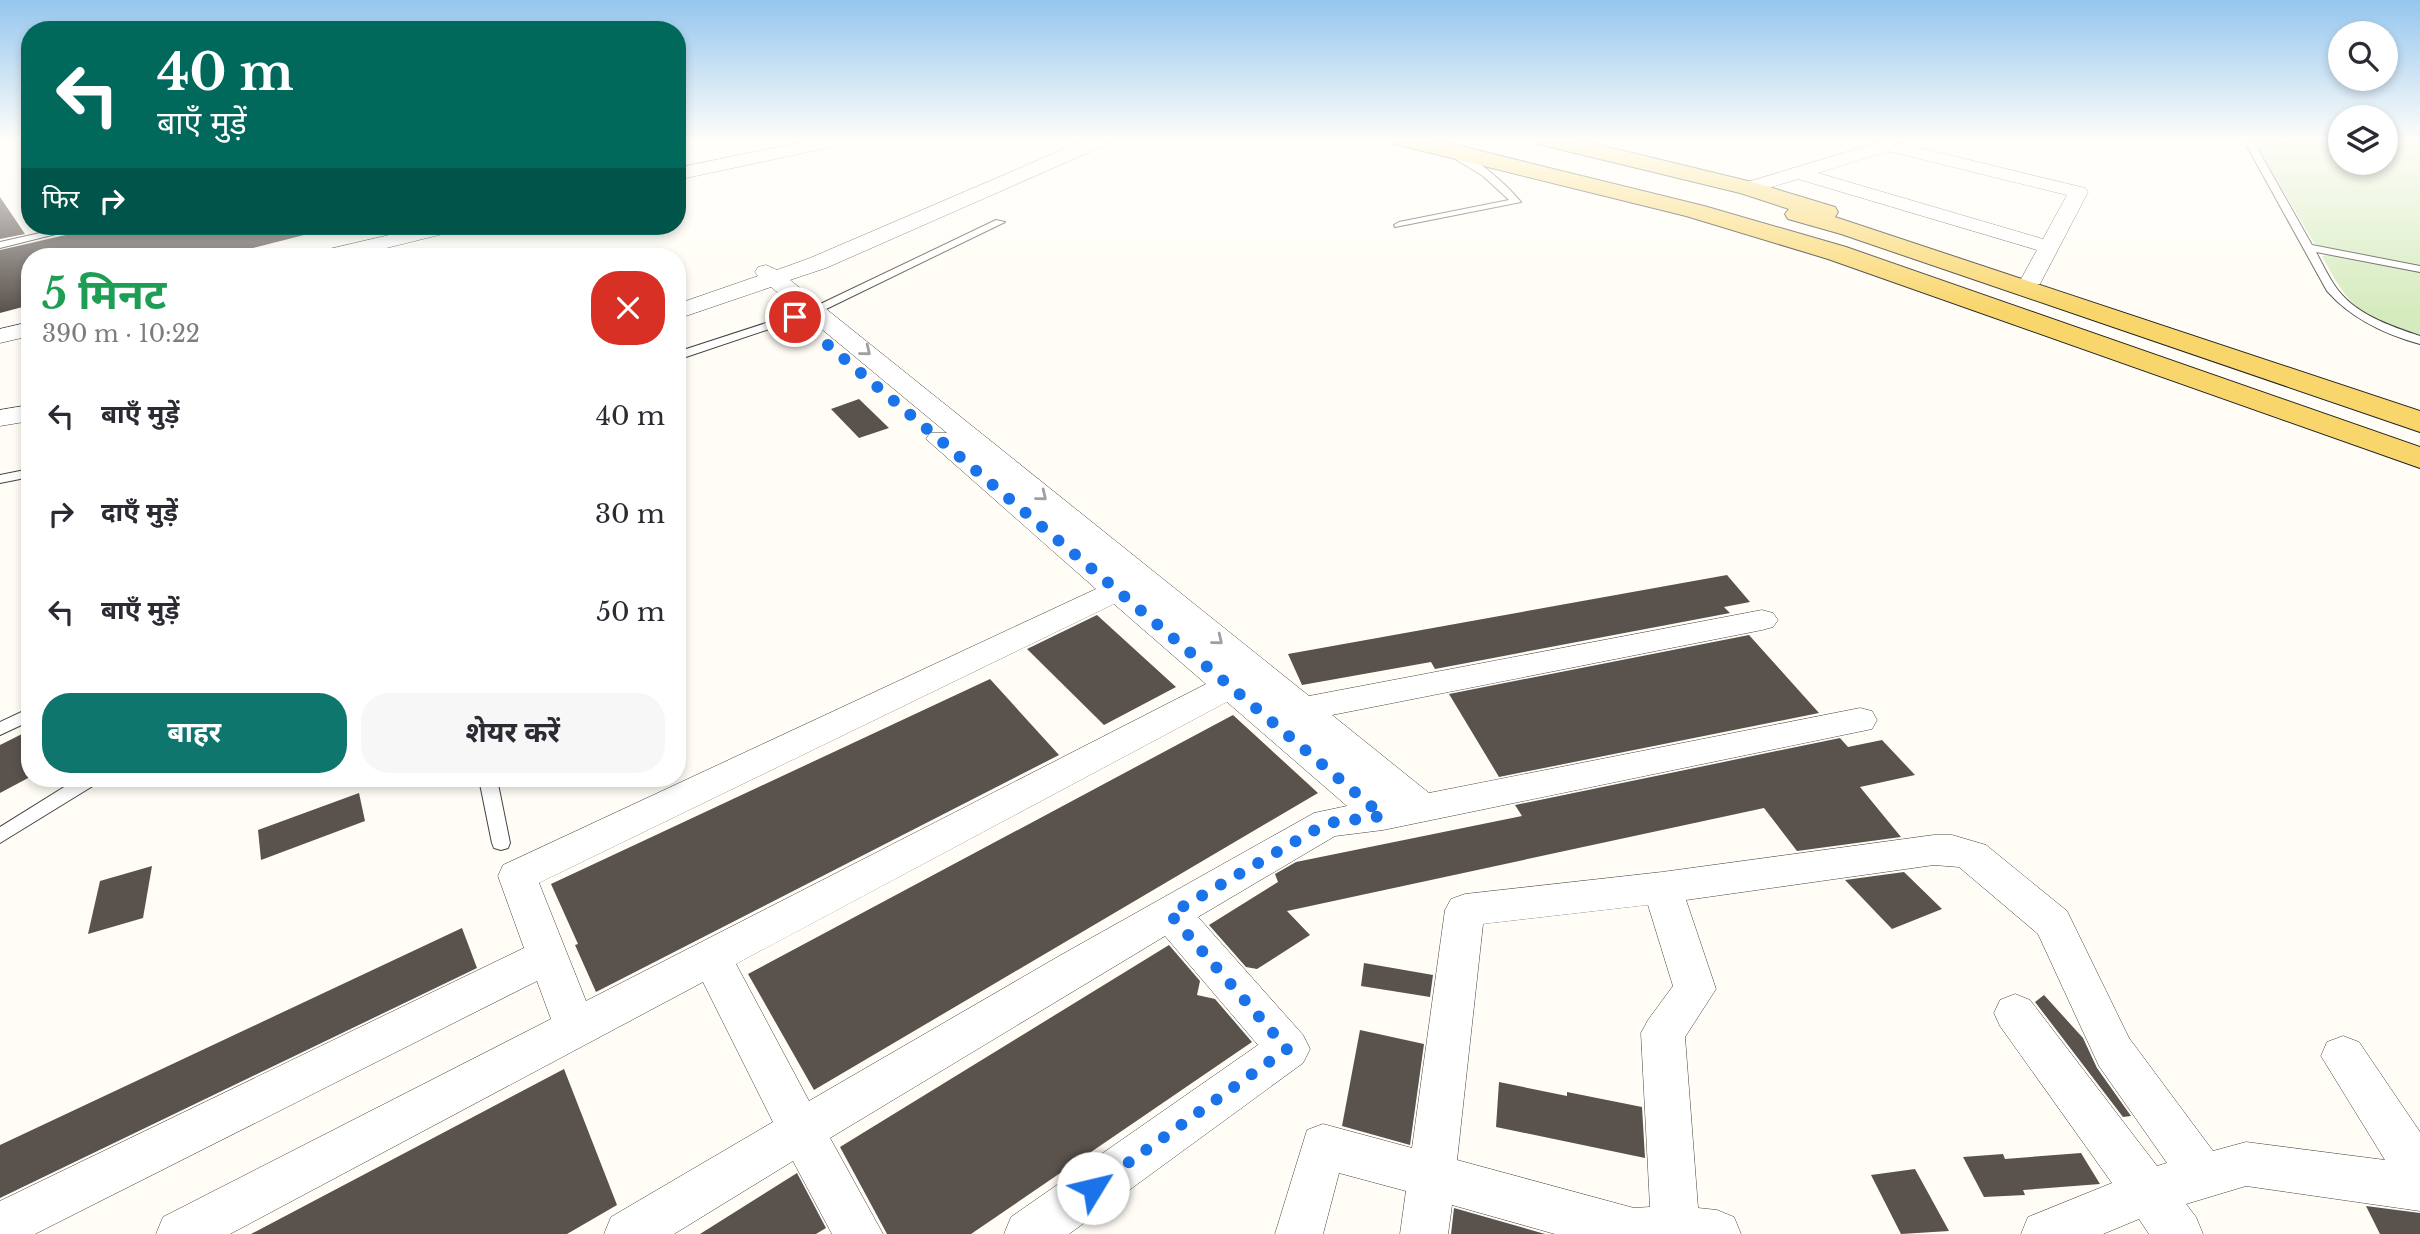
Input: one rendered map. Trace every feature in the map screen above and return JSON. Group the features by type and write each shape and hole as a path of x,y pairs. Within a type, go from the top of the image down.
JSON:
{"main road":[{"path":"1640,197 1942,283 2420,443"},
{"path":"1670,197 2022,279 2420,422"},
{"path":"1730,197 1854,239 1942,283 2420,458"},
{"path":"1774,197 2420,407"}],"street":[{"path":"686,299 762,278 947,197"},
{"path":"686,308 975,197"},
{"path":"1878,197 2048,247"},
{"path":"2022,279 2048,247 2075,197"},
{"path":"361,248 413,235"},
{"path":"762,278 1303,709 1423,808"},
{"path":"806,314 1119,590 1383,816"},
{"path":"0,336 21,331"},
{"path":"0,418 21,414"},
{"path":"576,1029 517,876 1119,590"},
{"path":"1303,709 1762,620"},
{"path":"180,1234 712,959 1231,686"},
{"path":"628,1234 1327,823 1383,816 1860,720"},
{"path":"1424,1234 1465,910 1662,888 1934,850 1952,850 1972,856 2053,923 2114,1052 2203,1175"},
{"path":"1299,1234 1323,1146 1433,1177 1560,1223 1634,1232 1690,1233 1664,1033 1695,989 1662,888"},
{"path":"1028,1234 1287,1049 1170,914"},
{"path":"0,1226 548,956"},
{"path":"712,959 801,1131 859,1234"},
{"path":"2015,1013 2179,1234"},
{"path":"2343,1056 2420,1173"},
{"path":"2063,1231 2147,1192 2246,1164 2420,1188"}],"lane":[{"path":"1399,225 1517,202 1510,197"},
{"path":"2280,197 2331,289 2344,305 2375,323 2420,340"},
{"path":"686,353 806,314 1000,222"},
{"path":"0,245 44,235"},
{"path":"2310,248 2420,270"},
{"path":"0,479 21,475"},
{"path":"0,729 21,718"},
{"path":"0,836 77,787"},
{"path":"490,787 501,843"}],"green space":[{"path":"2287,197 2420,197 2420,268 2326,249 2314,243"},
{"path":"2330,255 2420,271 2420,336 2371,316 2351,301 2322,256"}],"building":[{"path":"0,197 21,228 21,235 0,239"},
{"path":"66,235 304,235 253,248 21,248 21,307 0,313 0,250"},
{"path":"859,399 889,428 859,438 831,409"},
{"path":"1727,575 1750,602 1724,607 1730,613 1435,669 1431,662 1302,685 1288,654"},
{"path":"1097,615 1176,687 1104,725 1027,649"},
{"path":"1749,635 1819,713 1499,777 1449,694"},
{"path":"990,679 1059,755 596,992 551,884"},
{"path":"1233,715 1318,793 814,1090 748,974"},
{"path":"21,734 21,782 0,793 0,745"},
{"path":"1840,738 1848,747 1882,740 1915,775 1860,787 1901,837 1797,851 1764,808 1287,911 1310,935 1257,969 1246,967 1209,925 1278,882 1275,874 1296,862 1522,816 1515,805"},
{"path":"359,793 365,821 261,860 258,830"},
{"path":"152,866 143,918 88,934 100,881"},
{"path":"1904,872 1942,909 1892,929 1845,880"},
{"path":"462,928 477,968 0,1198 0,1145"},
{"path":"1169,945 1200,981 1197,995 1215,999 1252,1042 971,1234 887,1234 840,1147"},
{"path":"1364,963 1433,975 1430,997 1361,986"},
{"path":"2044,995 2083,1038 2097,1068 2131,1116 2123,1117 2035,1002"},
{"path":"1360,1030 1424,1044 1410,1145 1342,1126"},
{"path":"564,1069 617,1205 567,1234 251,1234"},
{"path":"1499,1082 1642,1107 1645,1158 1496,1127"},
{"path":"2081,1153 2100,1184 2023,1190 2025,1195 1984,1197 1963,1157 2003,1154 2005,1159"},
{"path":"1915,1169 1949,1231 1901,1234 1871,1175"},
{"path":"797,1173 826,1228 816,1234 700,1234"},
{"path":"2366,1206 2420,1213 2420,1234 2380,1234"},
{"path":"1454,1208 1545,1234 1451,1234"}],"route":[{"path":"795,317 1383,816 1327,823 1170,914 1287,1049 1093,1188"}]}
